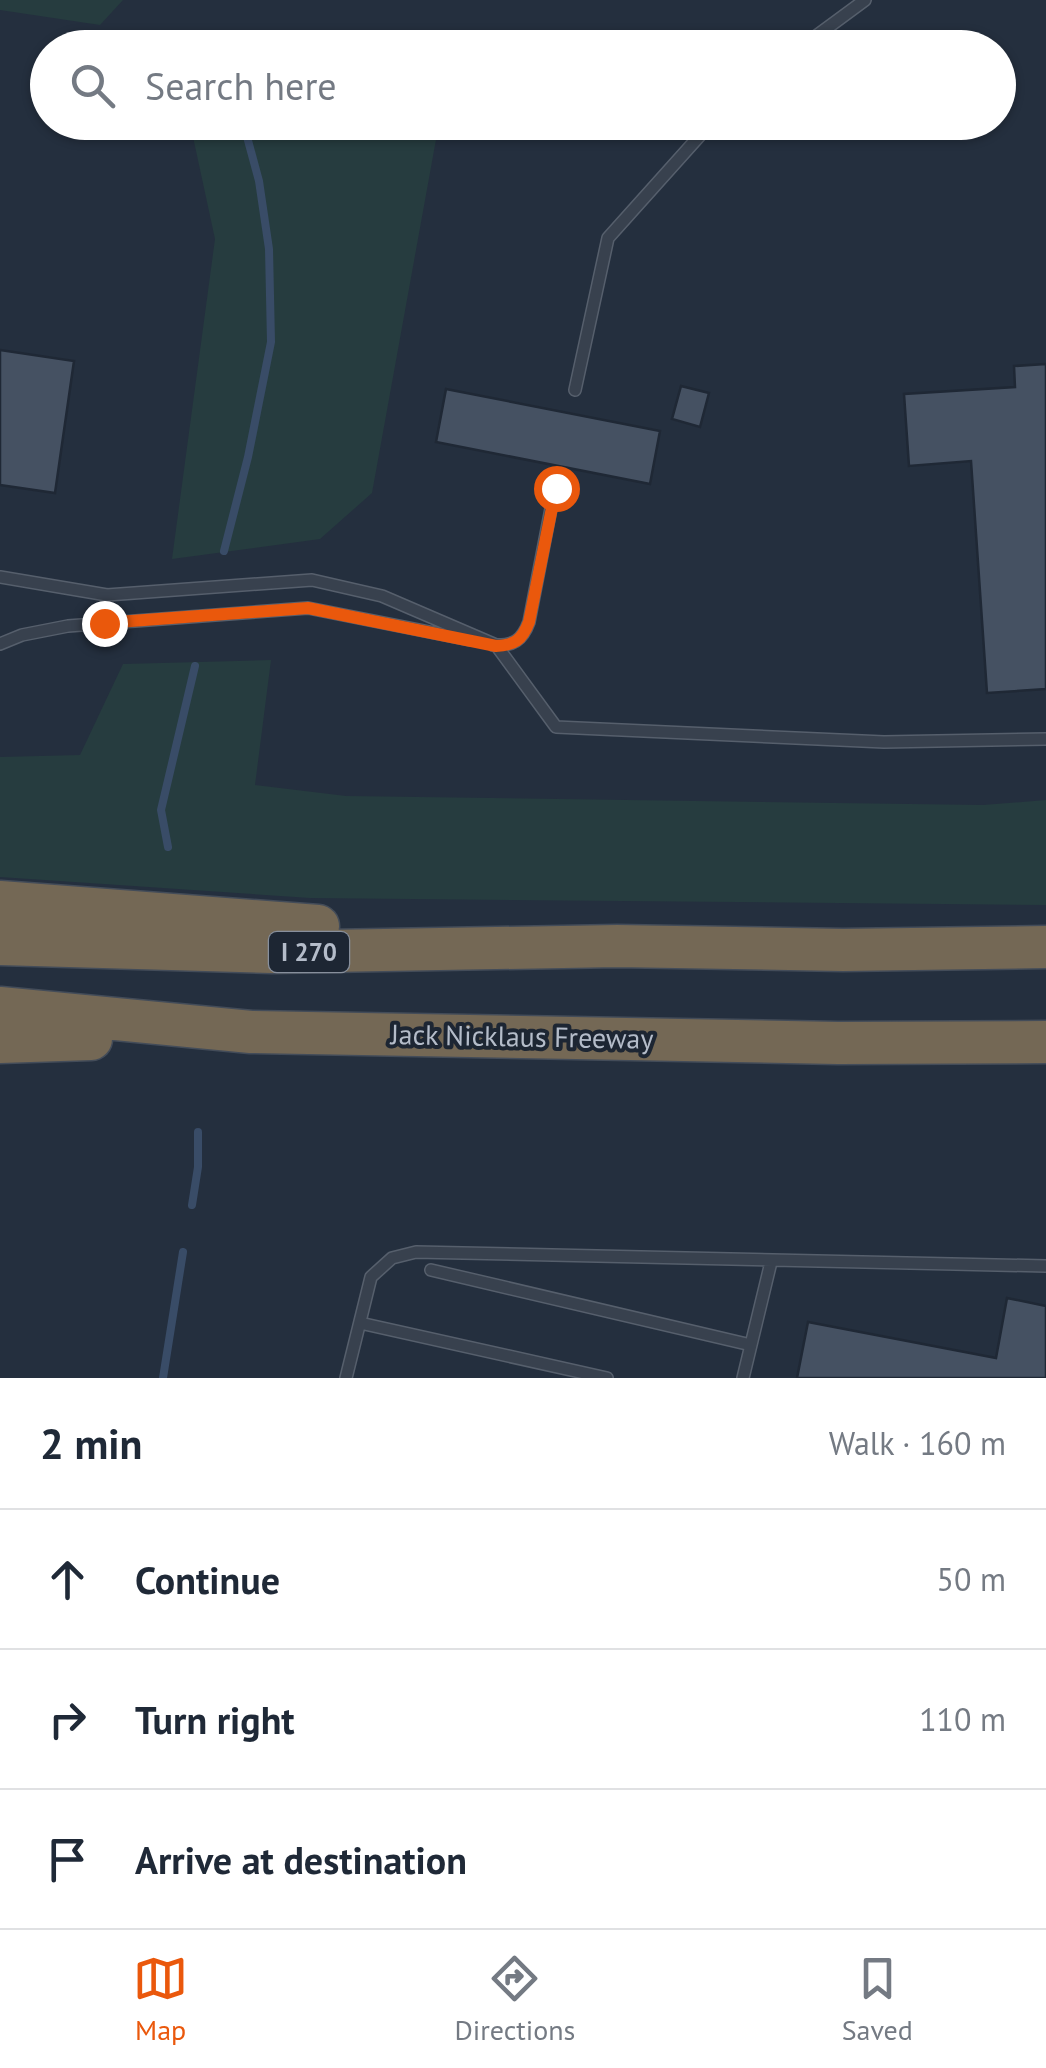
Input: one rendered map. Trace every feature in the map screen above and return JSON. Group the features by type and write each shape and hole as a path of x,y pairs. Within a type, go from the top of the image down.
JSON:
{"highway":[{"path":"0,902 618,946"},
{"name":"I 270","path":"0,944 272,952 618,946 804,950 1046,947"},
{"name":"Jack Nicklaus Freeway","path":"0,1008 251,1032 838,1043 1046,1042"},
{"path":"0,1042 251,1032"}],"lane":[{"path":"824,30 865,0"},
{"path":"575,390 608,238 696,140"},
{"path":"0,644 22,635 68,626 308,608 496,646 512,645 524,636 529,622 556,488"},
{"path":"0,577 107,595 312,580 382,596 496,646 556,727 884,742 1046,739"},
{"path":"346,1378 371,1277 392,1258 416,1252 1046,1266"},
{"path":"743,1378 771,1262"},
{"path":"431,1270 751,1345"},
{"path":"360,1322 606,1378"}],"green space":[{"path":"0,0 123,0 100,25 0,10"},
{"path":"194,140 436,140 372,493 320,539 172,559 215,239"},
{"path":"271,660 255,785 346,796 983,805 1046,800 1046,905 310,898 0,877 0,757 80,755 123,664"}],"building":[{"path":"0,350 74,361 55,493 0,485"},
{"path":"1046,364 1046,689 987,693 971,461 909,466 904,394 1015,387 1014,366"},
{"path":"681,386 709,393 700,427 672,419"},
{"path":"446,389 660,431 650,484 436,442"},
{"path":"1007,1298 1046,1306 1046,1378 797,1378 808,1322 996,1358"}],"waterway":[{"path":"224,551 271,342 269,249 259,181 248,140"},
{"path":"168,847 161,810 195,666"},
{"path":"192,1205 198,1132"},
{"path":"163,1378 183,1252"}],"route":[{"path":"104,623 308,608 496,646 512,645 524,636 529,622 556,488"}]}
